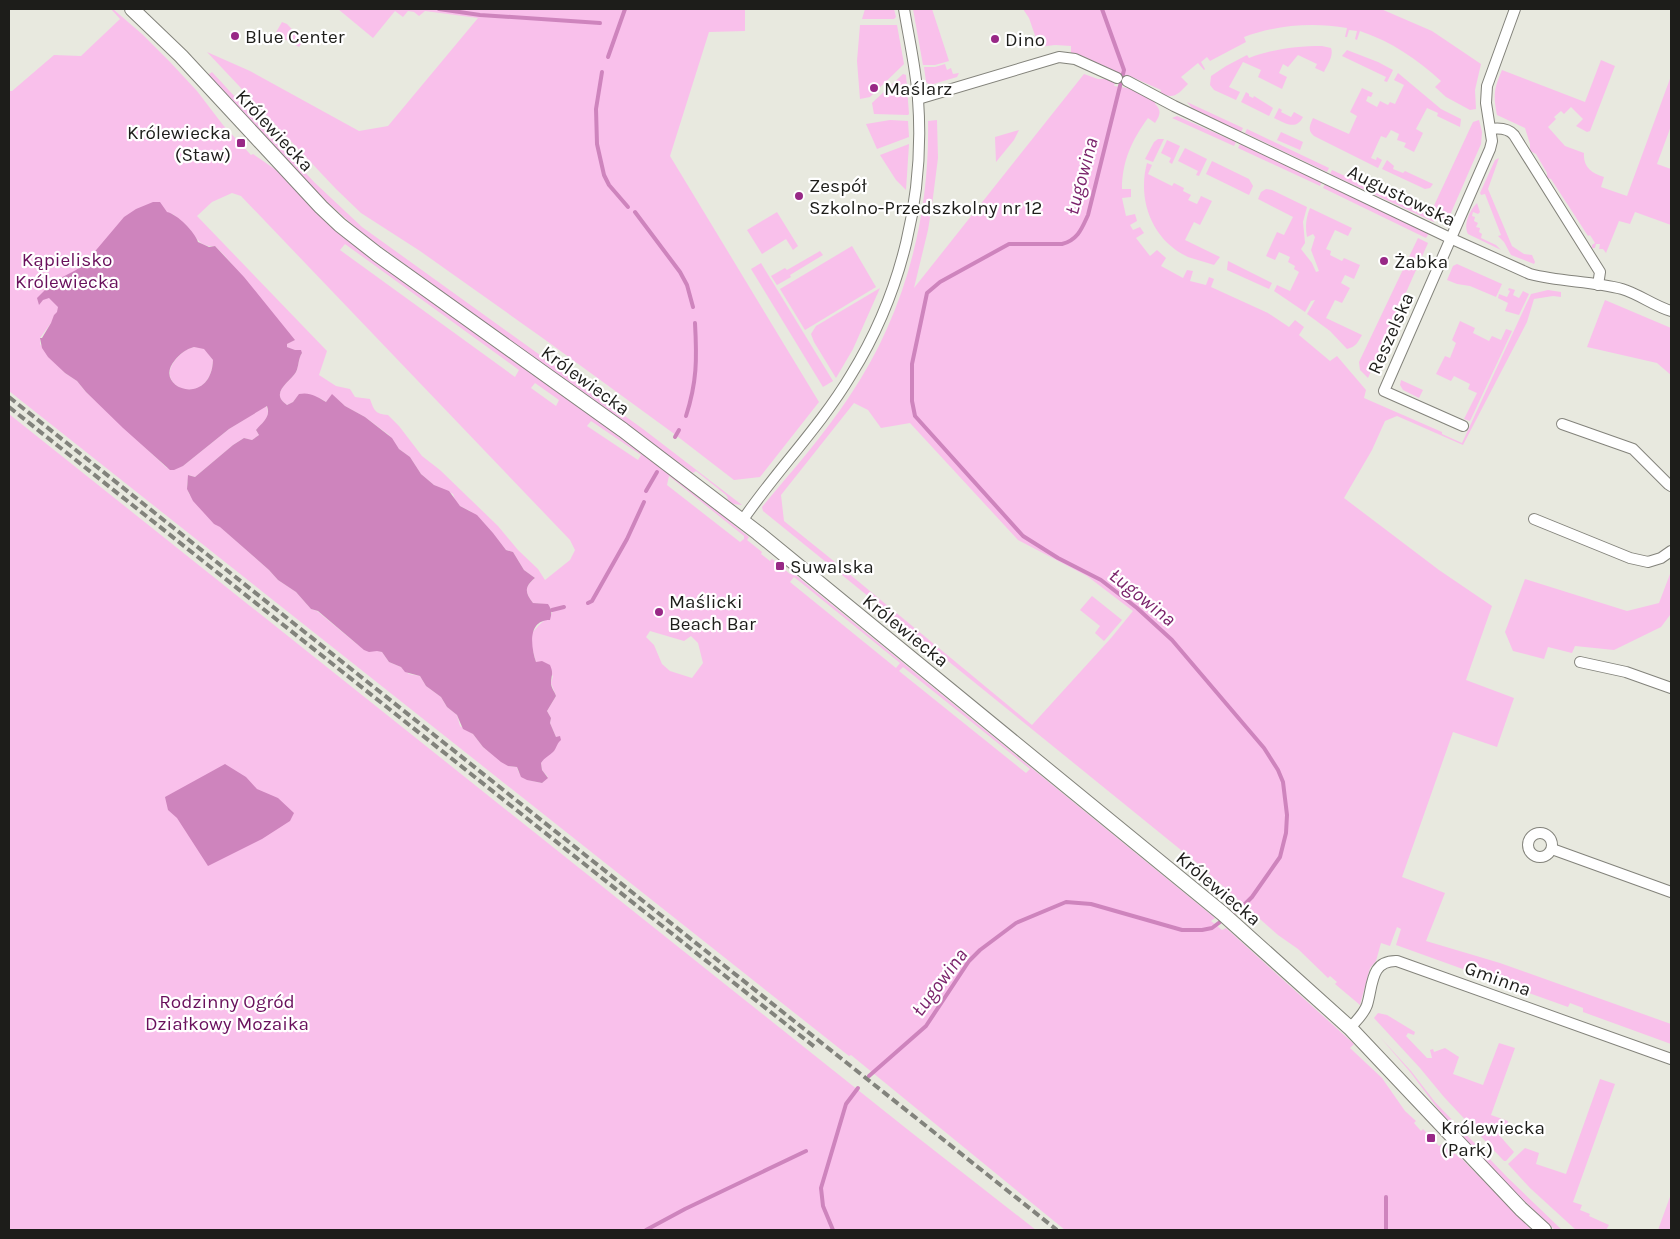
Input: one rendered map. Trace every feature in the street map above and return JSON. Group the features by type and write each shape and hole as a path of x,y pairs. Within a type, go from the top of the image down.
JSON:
{"street":[{"name":"Królewiecka","path":"132,9 181,56 321,207 340,225 376,254 623,430 742,521 1222,913 1350,1028 1508,1195 1544,1230"},
{"path":"742,521 836,399 852,375 883,312 897,277 914,204 918,145 918,99 904,9"},
{"path":"1450,238 1490,149 1492,141 1486,102 1487,86 1515,9"},
{"name":"Augustowska","path":"918,99 1059,57 1075,59 1450,238 1530,274 1544,278 1633,292 1664,309 1671,310"},
{"path":"1491,129 1501,128 1512,132 1600,272 1598,285"},
{"name":"Reszelska","path":"1450,238 1384,391 1463,426"},
{"path":"1562,424 1634,449 1671,486"},
{"path":"1534,519 1630,558 1648,562 1661,558 1671,551"},
{"path":"1580,662 1626,672 1671,688"},
{"path":"1552,849 1671,892"},
{"name":"Gminna","path":"1350,1028 1364,1012 1375,972 1379,966 1385,962 1397,961 1671,1059"}],"green space":[{"name":"Kąpielisko Królewiecka","path":"111,9 142,34 170,62 251,155 253,154 279,172 335,229 370,257 645,454 749,537 747,540 762,552 761,554 770,561 772,559 790,574 792,572 1215,918 1211,921 1222,930 1226,928 1354,1044 1350,1048 1382,1078 1405,1111 1416,1121 1414,1123 1421,1131 1423,1129 1439,1146 1442,1144 1462,1159 1532,1230 1065,1230 851,1055 849,1056 9,391 9,91 12,91 54,55 81,56 120,19","holes":["232,193 241,196 570,540 575,550 570,560 545,580 538,569 518,550 498,526 440,470 422,456 388,415 380,414 376,411 370,399 355,397 350,389 336,386 319,375 327,351 197,216 212,202","173,214 186,225 201,243 215,246 294,340 287,344 287,347 302,353 296,372 280,392 282,401 287,405 296,398 320,398 326,402 332,395 345,406 365,417 389,435 399,449 410,457 421,474 434,485 453,494 456,503 470,511 483,522 506,550 513,552 524,570 535,578 529,584 527,589 528,595 533,603 543,604 552,609 552,614 532,633 531,644 536,662 553,676 551,683 556,696 547,711 556,737 541,763 542,770 548,777 542,783 526,779 520,774 517,767 508,766 483,747 473,734 460,726 457,715 447,707 441,697 426,686 420,676 409,674 401,667 389,662 382,652 358,645 317,611 311,609 296,592 278,580 217,524 189,494 187,485 189,475 195,477 244,438 252,440 259,435 256,430 267,416 268,410 266,406 229,429 183,466 167,468 86,392 77,381 65,373 40,344 40,338 51,323","345,244 519,370 515,377 340,250","535,383 559,400 556,406 531,388","591,421 641,455 638,460 587,426","669,476 744,536 744,539 740,542 667,485","794,577 900,663 896,668 790,582","650,631 684,641 691,636 698,643 703,663 692,678 670,671 662,664 654,645 646,637","903,667 1030,769 1026,773 899,671"]},
{"path":"338,9 745,9 745,31 709,32 670,156 819,402 760,477 734,480 544,339 420,251 361,213 207,52 250,71 359,131 388,126 478,18 425,11 419,16 414,12 408,11 403,17 395,11 373,38"},
{"path":"865,9 894,9 896,17 894,19 862,19"},
{"path":"913,9 932,9 949,61 935,65 923,65"},
{"path":"1023,9 1381,9 1432,31 1481,64 1475,90 1476,109 1470,110 1446,97 1435,87 1441,81 1423,65 1393,46 1360,31 1357,40 1355,39 1357,31 1349,30 1347,37 1345,37 1347,28 1321,25 1282,27 1244,37 1246,42 1210,61 1207,57 1201,62 1204,70 1198,63 1181,77 1188,84 1176,95 1169,96 1160,93 1161,90 1132,77 1115,74 1085,57 1071,53 1071,46 1039,47 1029,18"},
{"path":"282,22 287,24 303,41 299,47 275,34"},
{"path":"860,25 897,25 904,64 870,97 860,99 857,61"},
{"path":"1322,46 1331,48 1332,51 1324,72 1315,68 1317,64 1298,55 1288,67 1283,64 1279,73 1287,77 1282,89 1258,77 1261,70 1243,62 1229,87 1240,92 1236,100 1214,90 1210,85 1211,76 1247,55 1249,58 1285,49"},
{"path":"1347,50 1393,70 1387,82 1384,81 1386,77 1342,56"},
{"path":"1601,60 1615,66 1590,131 1587,132 1576,126 1583,119 1571,107 1564,114 1561,111 1554,117 1556,119 1548,127 1565,146 1584,153 1586,166 1595,174 1604,177 1601,187 1627,196 1671,76 1671,126 1657,164 1671,169 1671,225 1635,212 1630,224 1619,221 1606,253 1603,249 1599,249 1600,244 1596,244 1595,248 1592,248 1592,245 1595,243 1590,235 1588,236 1551,179 1547,178 1547,173 1536,154 1530,151 1525,128 1497,115 1495,102 1496,87 1502,70 1585,102"},
{"path":"945,64 947,70 951,68 953,74 959,73 957,77 930,85 926,82 924,67 935,67"},
{"path":"212,72 314,182 362,227 643,429 742,505 733,504 727,499 726,495 696,471 693,473 359,231 324,199 208,75"},
{"path":"1398,73 1441,109 1461,119 1460,127 1437,116 1438,113 1427,108 1416,129 1423,133 1414,152 1404,147 1406,143 1397,140 1399,134 1391,130 1386,138 1381,136 1371,158 1376,160 1377,157 1382,160 1378,168 1314,136 1310,132 1313,118 1349,134 1357,116 1350,112 1362,88 1373,93 1371,97 1368,96 1366,101 1377,107 1380,101 1388,105 1390,102 1395,104 1404,85 1394,80"},
{"path":"903,74 906,75 909,114 874,114 872,103"},
{"path":"1084,74 1098,79 1107,79 1115,83 1114,86 1128,88 1156,101 1155,104 1159,109 1159,115 1155,123 1148,118 1137,134 1126,160 1122,179 1122,189 1131,189 1131,197 1122,198 1126,216 1135,214 1137,221 1130,225 1133,230 1140,227 1144,233 1136,238 1150,256 1157,250 1166,258 1161,266 1183,278 1187,270 1193,271 1190,281 1206,285 1209,277 1214,279 1211,287 1268,313 1289,327 1295,320 1304,327 1299,335 1330,361 1337,356 1366,390 1364,398 1442,432 1442,434 1462,443 1531,294 1548,290 1561,292 1561,297 1553,296 1534,299 1527,322 1463,445 1397,416 1385,421 1372,450 1344,498 1439,570 1492,606 1466,680 1514,698 1497,747 1453,732 1402,877 1445,893 1426,941 1500,963 1671,1024 1671,1044 1583,1012 1583,1008 1570,1003 1568,1007 1396,945 1401,929 1397,927 1390,946 1381,943 1376,961 1370,968 1360,1005 1335,984 1337,982 1330,976 1328,978 1298,949 1278,935 1197,863 763,511 762,507 818,439 849,397 885,333 899,300 918,230 924,194 928,121 937,120 938,158 932,205 914,288","holes":["854,403 868,410 881,428 910,423 1018,540 1087,576 1133,611 1032,725 784,521 781,495"]},
{"path":"1246,92 1249,96 1253,98 1254,96 1273,108 1269,116 1241,102"},
{"path":"1187,102 1243,128 1241,132 1192,108"},
{"path":"1279,108 1282,110 1281,112 1291,117 1294,112 1303,117 1297,124 1286,124 1274,118"},
{"path":"1177,116 1236,142 1234,146 1172,118"},
{"path":"890,120 908,121 909,137 877,149 866,124"},
{"path":"1479,120 1482,132 1481,144 1450,215 1445,219 1431,212 1473,122"},
{"path":"1247,129 1329,168 1327,172 1245,133"},
{"path":"1019,130 1014,140 996,162 995,137"},
{"path":"1281,132 1303,142 1300,150 1277,140"},
{"path":"1158,139 1164,139 1153,162 1145,159 1154,142"},
{"path":"1167,140 1180,146 1172,164 1169,162 1171,158 1161,153"},
{"path":"909,144 906,190 896,180 880,155"},
{"path":"1240,144 1322,182 1320,186 1238,148"},
{"path":"1185,148 1207,159 1199,176 1196,175 1198,171 1178,161"},
{"path":"1499,158 1488,189 1512,246 1524,254 1532,255 1534,264 1511,255 1504,242 1498,236 1501,235 1485,194 1481,195 1480,193 1495,160"},
{"path":"1387,160 1394,166 1393,169 1403,173 1405,171 1433,184 1430,188 1425,189 1382,169"},
{"path":"1212,161 1249,179 1253,186 1249,195 1206,174"},
{"path":"1147,163 1152,165 1148,174 1172,186 1174,183 1184,188 1183,191 1191,195 1188,200 1197,204 1201,196 1212,201 1200,225 1194,222 1185,240 1220,257 1214,265 1188,257 1175,250 1157,230 1150,218 1146,205 1144,177"},
{"path":"1332,170 1436,218 1434,222 1330,174"},
{"path":"1325,184 1429,233 1426,238 1323,188"},
{"path":"1266,189 1307,207 1303,222 1305,243 1301,249 1312,263 1316,272 1319,271 1311,250 1315,237 1313,234 1307,237 1306,233 1306,222 1310,208 1352,228 1348,236 1335,230 1326,249 1331,251 1330,255 1342,261 1344,258 1360,265 1354,279 1345,275 1341,283 1350,288 1342,303 1335,300 1326,318 1362,335 1353,347 1347,349 1330,331 1307,314 1315,300 1311,301 1305,312 1274,291 1277,285 1290,291 1299,272 1294,269 1295,266 1288,262 1290,257 1279,252 1275,260 1266,256 1277,232 1284,235 1293,217 1258,199 1261,192"},
{"path":"1477,203 1480,212 1478,214 1473,212 1472,216 1475,217 1474,221 1478,223 1476,227 1480,228 1481,238 1496,245 1501,250 1468,234 1466,226 1468,217"},
{"path":"777,212 798,246 793,250 786,239 762,254 747,230"},
{"path":"1418,238 1428,243 1368,378 1360,370 1359,362"},
{"path":"852,246 876,287 805,330 780,289"},
{"path":"820,251 823,255 777,285 771,276 785,268 787,270"},
{"path":"1228,261 1272,283 1269,289 1227,270"},
{"path":"761,263 833,381 823,387 751,269"},
{"path":"1457,264 1502,284 1496,297 1470,286 1447,280 1453,266"},
{"path":"880,288 853,349 836,378 811,334 816,326"},
{"path":"1509,288 1515,290 1513,295 1519,298 1523,291 1529,294 1519,315 1505,311 1508,303 1498,298 1499,294 1507,297 1510,291 1508,290"},
{"path":"1605,300 1671,328 1671,375 1657,363 1587,347"},
{"path":"1460,321 1475,328 1473,333 1489,341 1492,336 1501,340 1506,329 1512,331 1470,421 1464,419 1477,393 1468,389 1470,384 1454,376 1451,381 1436,374 1445,356 1450,358 1456,343 1452,340"},
{"path":"194,347 204,348 213,360 209,376 202,385 193,389 183,389 175,385 170,377 171,368 181,354"},
{"path":"1401,380 1423,390 1419,398 1403,390 1400,385"},
{"name":"Rodzinny Ogród Działkowy Mozaika","path":"9,414 912,1133 1036,1230 9,1230"},
{"path":"1670,574 1671,615 1661,627 1614,650 1575,646 1572,653 1548,647 1544,659 1513,651 1505,632 1525,579 1627,611 1659,603"},
{"path":"1092,596 1122,620 1104,641 1095,633 1100,626 1080,610"},
{"path":"1378,1013 1387,1015 1415,1032 1414,1035 1408,1033 1406,1036 1427,1058 1432,1058 1430,1050 1433,1049 1434,1052 1445,1048 1459,1057 1453,1074 1483,1085 1499,1043 1515,1048 1491,1115 1508,1121 1507,1126 1500,1126 1498,1129 1499,1135 1514,1152 1506,1161 1444,1097 1374,1018"},
{"path":"1380,1037 1411,1071 1435,1102 1508,1178 1562,1230 1555,1230 1513,1190 1444,1117 1411,1073"},
{"path":"1600,1079 1615,1084 1573,1202 1582,1205 1580,1210 1590,1214 1589,1216 1609,1225 1606,1230 1576,1230 1530,1188 1508,1164 1525,1148 1539,1153 1536,1164 1566,1174"},
{"path":"1671,1194 1671,1230 1658,1230"}],"shaded area":[{"path":"153,202 160,202 167,212 176,216 185,224 198,242 209,247 215,246 244,277 295,340 287,344 287,347 301,350 302,353 296,372 280,392 282,401 287,405 293,402 299,394 310,394 326,402 332,394 345,406 365,417 392,438 399,449 410,457 421,474 434,485 449,491 460,506 477,515 506,550 513,552 524,570 535,578 527,589 528,596 533,603 548,604 551,613 550,620 537,624 534,629 533,649 536,662 542,661 550,665 551,668 551,685 556,696 547,711 556,737 560,736 561,740 554,751 541,763 542,770 548,778 542,783 521,777 517,767 508,766 501,762 483,747 473,734 463,729 457,715 447,707 441,697 426,686 420,676 405,672 401,667 389,662 382,652 364,650 318,611 311,609 296,592 278,580 220,527 214,524 193,501 187,489 188,475 195,477 233,445 244,438 252,440 259,435 256,430 267,416 267,406 229,429 183,466 170,470 123,428 77,381 48,357 42,348 40,338 42,338 51,323 58,307 49,298 43,300 39,305 37,298 53,282 76,270 86,262 124,217 136,209","holes":["191,348 204,349 213,360 210,375 203,385 194,389 184,389 176,385 171,379 170,370 175,360 183,352"]},
{"path":"225,764 246,777 257,789 278,798 294,813 290,821 262,839 208,866 177,818 168,810 165,797"}],"waterway":[{"path":"439,9 480,15 600,23"},
{"path":"608,57 625,9"},
{"name":"Ługowina","path":"1102,9 1124,70 1088,215 1084,224 1072,240 1062,244 1009,244 940,282 927,293 912,364 912,401 915,416 1023,536 1058,558 1101,580 1137,608 1172,640 1264,748 1278,770 1283,782 1287,815 1286,833 1280,857 1252,897 1230,915"},
{"path":"602,72 596,109 597,144 604,175 609,185 628,207"},
{"path":"635,212 680,272 687,285 693,307"},
{"path":"686,416 695,370 695,323"},
{"path":"675,437 679,430"},
{"path":"646,491 657,472"},
{"path":"588,603 592,601 627,539 644,502"},
{"path":"552,610 564,607"},
{"name":"Ługowina","path":"869,1076 926,1026 969,961 980,950 1016,923 1066,902 1091,904 1182,930 1212,928 1224,919"},
{"name":"Ługowina","path":"833,1230 823,1206 821,1188 846,1104 858,1088"},
{"path":"646,1230 685,1209 806,1151"},
{"path":"1386,1197 1386,1230"}],"railway":[{"path":"9,397 1057,1230"},
{"path":"9,407 816,1048"}],"place":[{"name":"Blue Center","path":"235,36"},
{"name":"Dino","path":"995,39"},
{"name":"Maślarz","path":"874,88"},
{"name":"Królewiecka (Staw)","path":"241,143"},
{"name":"Zespół Szkolno-Przedszkolny nr 12","path":"799,196"},
{"name":"Żabka","path":"1384,261"},
{"name":"Suwalska","path":"780,566"},
{"name":"Maślicki Beach Bar","path":"659,612"},
{"name":"Królewiecka (Park)","path":"1431,1138"}]}
